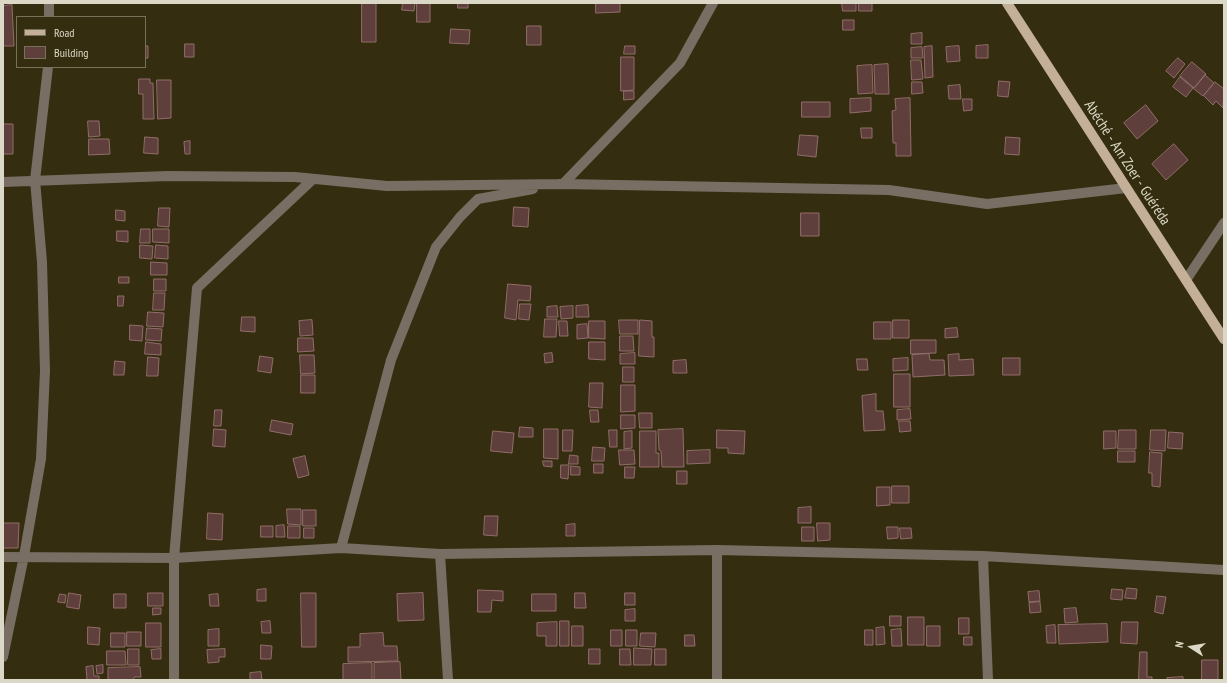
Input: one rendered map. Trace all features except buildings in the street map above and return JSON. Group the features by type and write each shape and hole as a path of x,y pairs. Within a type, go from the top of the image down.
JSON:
{"main road":[{"name":"Abéché - Am Zoer - Guéréda","path":"1007,3 1224,339"}],"street":[{"path":"49,3 49,16"},
{"path":"341,548 391,360 436,247 460,217 478,199 563,184 680,63 713,3"},
{"path":"3,657 24,556 41,459 45,371 42,262 34,180 48,68"},
{"path":"3,182 168,176 295,178 387,186 563,184 889,190 987,204 1126,188"},
{"path":"174,680 174,558 197,288 313,179"},
{"path":"1186,280 1224,223"},
{"path":"3,557 174,558 341,548 440,554 717,550 983,556 1224,570"},
{"path":"717,550 717,680"},
{"path":"440,554 448,680"},
{"path":"983,556 988,680"}]}
